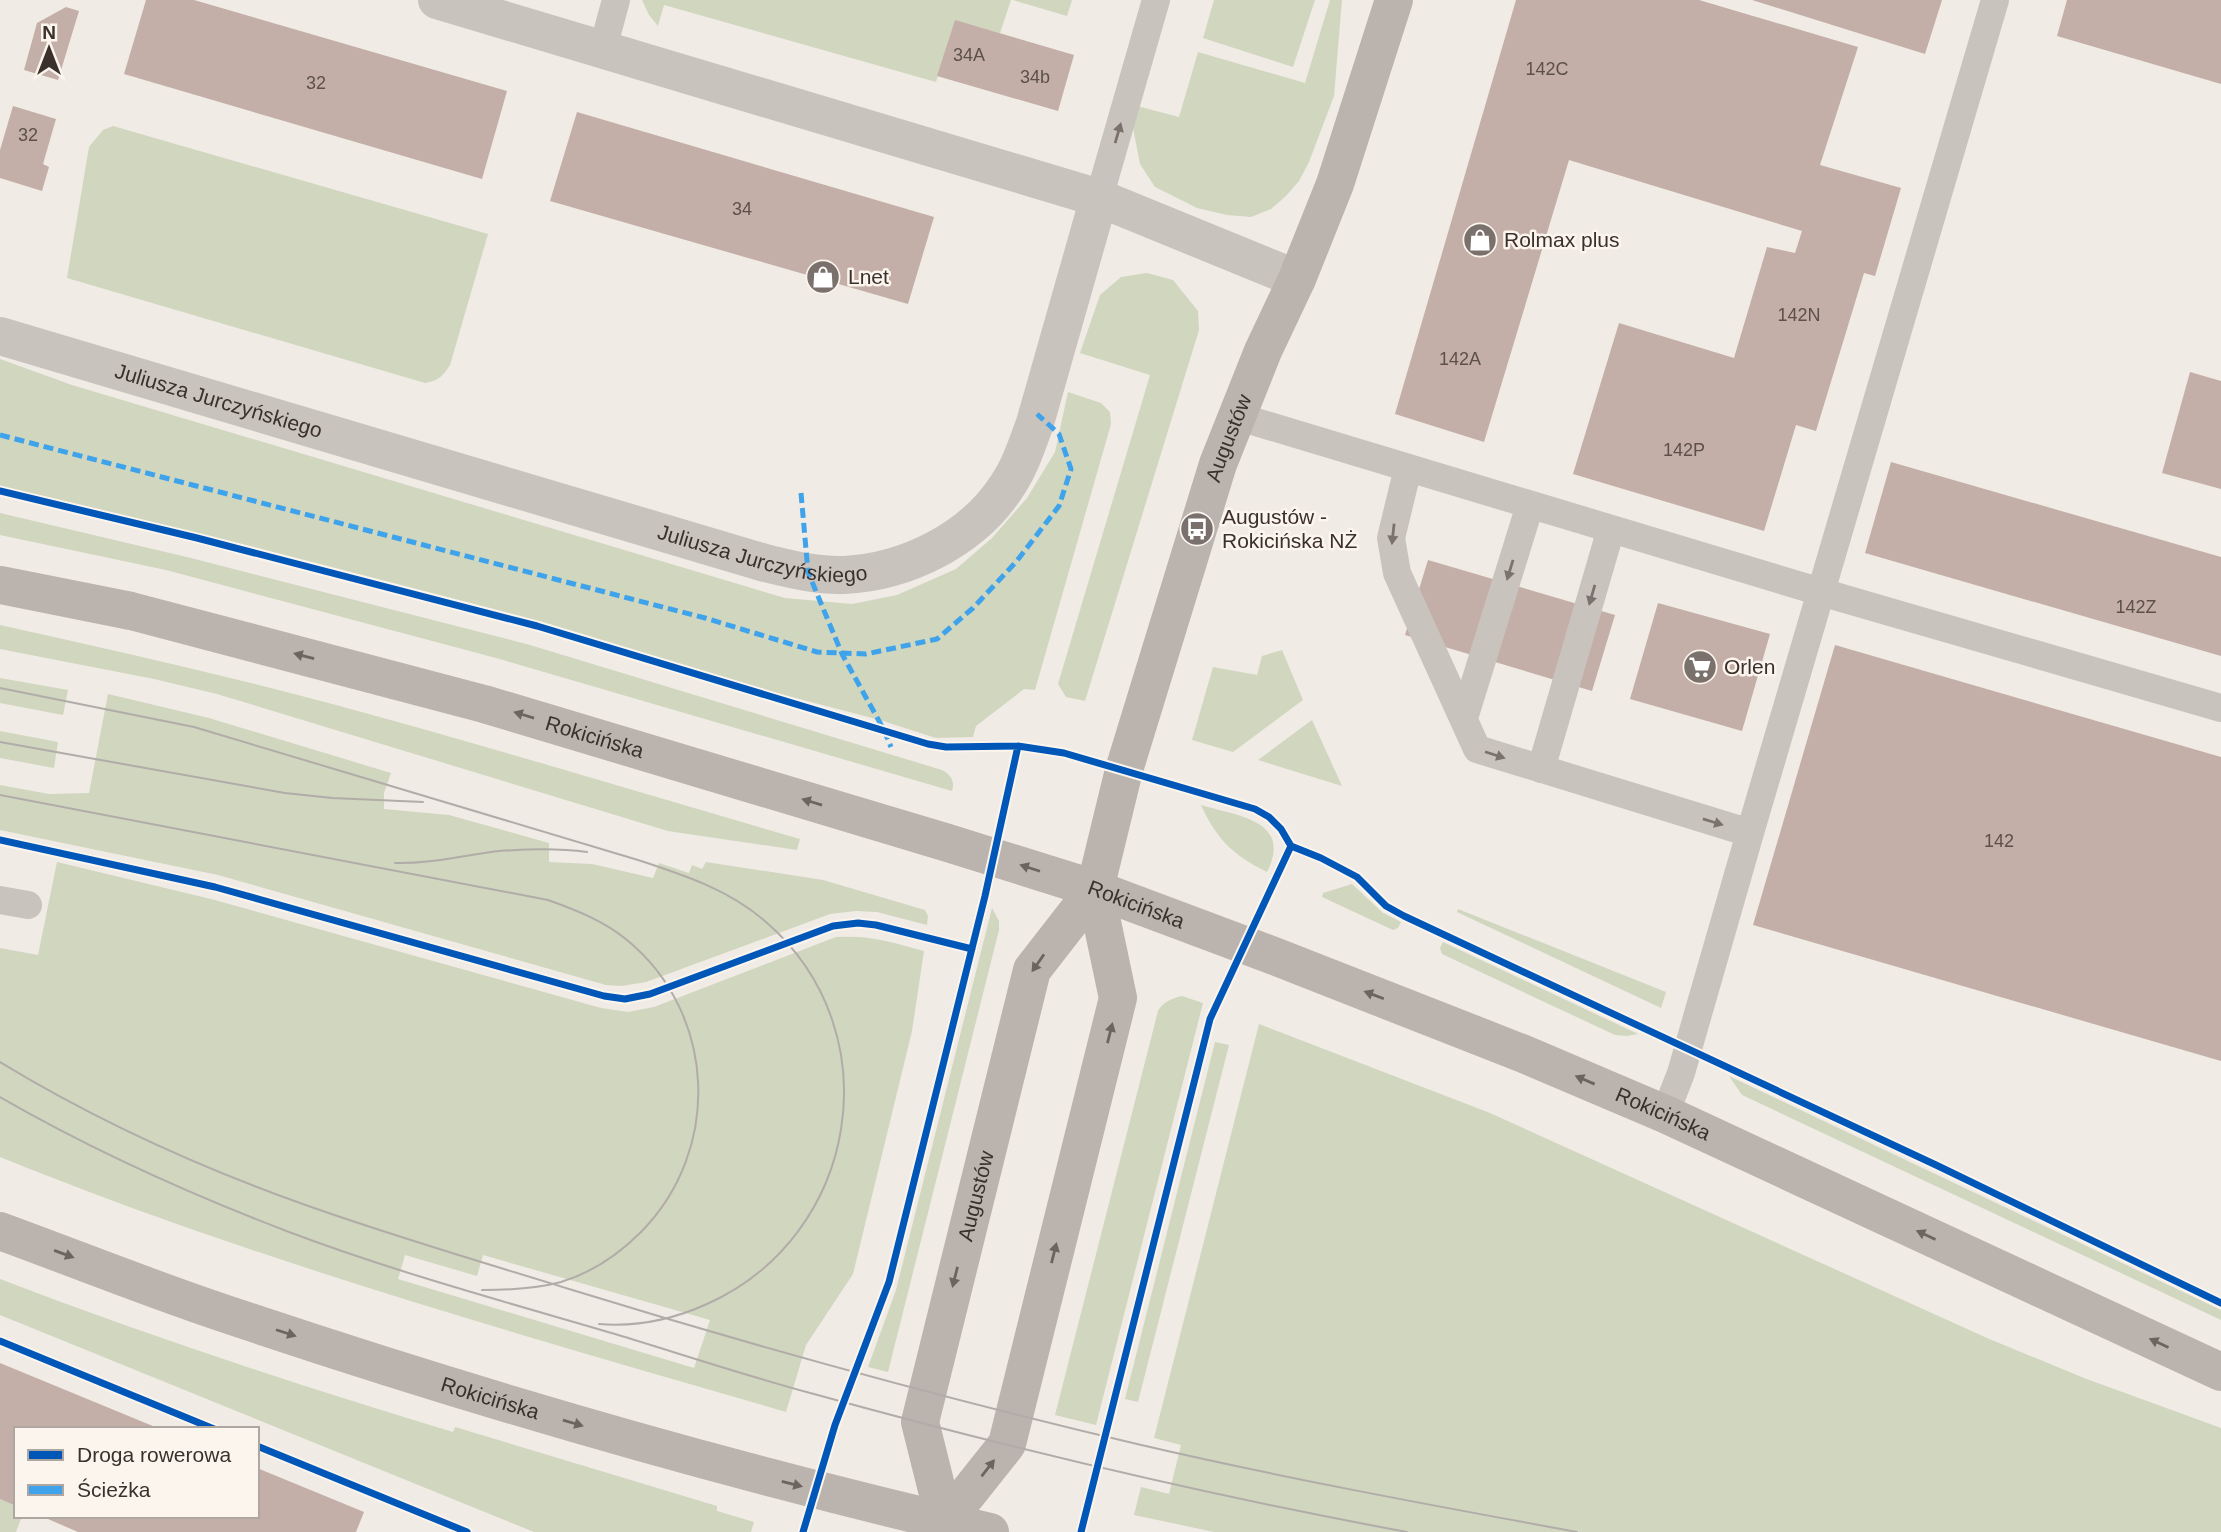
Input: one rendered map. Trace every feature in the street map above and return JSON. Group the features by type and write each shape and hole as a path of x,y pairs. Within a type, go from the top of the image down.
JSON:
{"main road":[{"name":"Augustów","path":"944,1527 920,1422 1032,970 1094,889 1124,770 1218,464 1335,184 1394,0"},
{"name":"Rokicińska","path":"0,585 131,611 484,704 1094,889 1524,1054 1665,1114 2221,1372"},
{"name":"Augustów","path":"944,1527 1007,1444 1118,998 1094,889"},
{"name":"Rokicińska","path":"0,1231 221,1312 446,1386 944,1527 990,1532"}],"street":[{"path":"437,0 1099,198 1297,279"},
{"name":"Juliusza Jurczyńskiego","path":"0,336 765,563 808,572 842,575 882,570 918,558 949,541 979,520 1006,488 1023,457 1035,423 1099,198"}],"lane":[{"path":"603,48 616,0"},
{"path":"1099,198 1156,0"},
{"path":"1665,1114 1681,1073 1994,0"},
{"path":"1236,416 1821,592 2221,708"},
{"path":"1408,468 1391,538 1397,573 1477,749 1749,833"},
{"path":"1464,718 1530,505"},
{"path":"1541,769 1611,529"},
{"path":"0,900 27,905"}],"green space":[{"path":"642,0 1011,0 1000,33 955,21 936,82 664,5 658,26"},
{"path":"1013,0 1072,0 1067,16"},
{"path":"1214,0 1315,0 1293,67 1203,38"},
{"path":"1330,0 1342,0 1334,96 1309,162 1299,181 1286,196 1271,209 1251,217 1197,208 1155,187 1140,164 1133,128 1137,106 1179,117 1198,52 1305,83"},
{"path":"113,126 488,234 450,365 437,379 425,383 67,278 89,147 103,130"},
{"path":"1147,273 1173,280 1198,311 1199,330 1085,701 1066,697 1058,684 1150,375 1080,353 1100,295 1121,277"},
{"path":"0,359 72,385 785,598 852,604 897,595 956,569 992,538 1027,498 1055,452 1068,392 1101,403 1110,412 1111,424 1035,690 1024,689 976,726 973,737 936,738 880,720 0,491"},
{"path":"0,513 191,558 530,645 942,770 951,779 952,791 496,658 166,570 0,535"},
{"path":"0,625 252,683 452,737 800,839 797,850 668,831 217,694 0,649"},
{"path":"1282,650 1303,700 1233,752 1192,740 1213,667 1257,675 1262,656"},
{"path":"0,678 68,690 63,715 0,703"},
{"path":"108,694 209,718 391,773 384,793 384,809 449,815 549,843 549,862 592,864 653,878 659,863 689,873 692,865 702,869 706,862 823,880 925,910 928,916 927,925 877,912 830,914 646,982 622,986 606,985 218,875 0,830 0,785 49,794 89,793"},
{"path":"1312,720 1342,786 1258,760"},
{"path":"0,731 58,742 54,768 0,758"},
{"path":"1201,805 1245,817 1267,831 1273,841 1273,855 1267,872 1235,853 1227,845 1213,828"},
{"path":"57,862 211,899 601,1008 628,1012 654,1007 836,937 871,938 924,951 912,1031 853,1274 806,1345 786,1412 390,1295 194,1230 0,1157 0,948 38,955","holes":["405,1255 477,1276 483,1255 710,1320 694,1368 398,1279"]},
{"path":"1352,884 1383,913 1401,922 1398,928 1393,930 1322,897 1323,893"},
{"path":"992,908 999,921 999,930 888,1372 868,1367 896,1290"},
{"path":"1458,909 1666,992 1661,1008 1457,912"},
{"path":"1443,942 1638,1034 1615,1035 1442,954 1440,948"},
{"path":"1182,996 1203,1003 1096,1425 1055,1415 1158,1011 1168,1001"},
{"path":"1259,1024 1490,1113 1987,1338 2084,1378 2221,1428 2221,1532 1214,1532 1134,1515 1141,1487 1169,1494 1181,1445 1154,1438"},
{"path":"1215,1042 1229,1045 1138,1402 1125,1399"},
{"path":"1729,1076 2221,1310 2221,1320 1742,1095"},
{"path":"0,1279 225,1360 339,1397 453,1432 455,1427 717,1506 717,1511 754,1522 751,1532 534,1532 0,1315"},
{"path":"0,1499 14,1505 14,1518 21,1518 16,1532 0,1532"}],"building":[{"path":"146,0 194,0 507,91 482,179 124,74"},
{"path":"1516,0 1699,0 1858,47 1820,165 1901,188 1875,276 1864,273 1816,431 1796,425 1764,531 1573,474 1619,323 1734,358 1767,247 1795,253 1802,231 1569,160 1484,442 1395,414"},
{"path":"1752,0 1942,0 1925,54"},
{"path":"2067,0 2221,0 2221,84 2057,36"},
{"path":"66,7 79,11 58,80 24,70 37,23"},
{"path":"955,20 1074,55 1058,111 937,76"},
{"path":"13,106 56,119 43,164 49,167 42,191 0,178 0,150"},
{"path":"577,112 934,217 908,304 550,201"},
{"path":"2190,372 2221,381 2221,489 2162,473"},
{"path":"1891,462 2221,557 2221,656 1865,553"},
{"path":"1428,560 1615,615 1592,691 1405,635"},
{"name":"Orlen","path":"1658,603 1770,634 1742,731 1630,699"},
{"path":"1835,645 2221,757 2221,1061 1753,925"},
{"path":"0,1363 155,1427 14,1427 14,1505 0,1499"},
{"path":"259,1469 364,1512 356,1532 78,1532 46,1518 259,1518"}],"tram line":[{"path":"0,688 194,727 638,860 722,892 766,922 806,967 832,1019 843,1073 841,1129 826,1182 798,1231 758,1273 707,1304 681,1314 641,1323 599,1324"},
{"path":"0,742 285,793 423,802"},
{"path":"0,795 548,900 609,927 627,940 657,970 679,1005 692,1043 698,1083 696,1123 686,1162 667,1199 632,1240 604,1262 583,1273 541,1286 482,1290"},
{"path":"395,863 434,861 510,850 554,849 587,852"},
{"path":"0,1062 109,1122 261,1189 400,1237 640,1310 781,1352 1065,1427 1302,1480 1577,1532"},
{"path":"0,1097 70,1135 178,1187 329,1247 410,1273 764,1380 887,1414 1183,1486 1407,1532"}],"marked path":[{"path":"0,435 705,618 817,652 866,654 937,639 973,608 1016,562 1059,506 1071,469 1059,434 1037,414"},
{"path":"801,493 808,572 842,654 891,747"}],"cycle path":[{"path":"0,491 197,538 537,626 928,744 946,747 1018,746 1064,753 1255,809 1269,817 1281,829 1291,846 1357,877 1386,906 1404,916 1936,1165 2221,1303"},
{"path":"803,1532 835,1425 889,1282 985,896 1018,746"},
{"path":"0,840 215,887 604,996 625,999 650,994 833,926 858,923 876,925 972,949"},
{"path":"1081,1532 1210,1019 1291,846"},
{"path":"0,1341 209,1427"},
{"path":"259,1447 467,1532"}],"place":[{"name":"Rolmax plus","path":"1480,240"},
{"name":"Lnet","path":"823,277"},
{"name":"Augustów - Rokicińska NŻ","path":"1197,529"},
{"name":"Orlen","path":"1700,667"}]}
